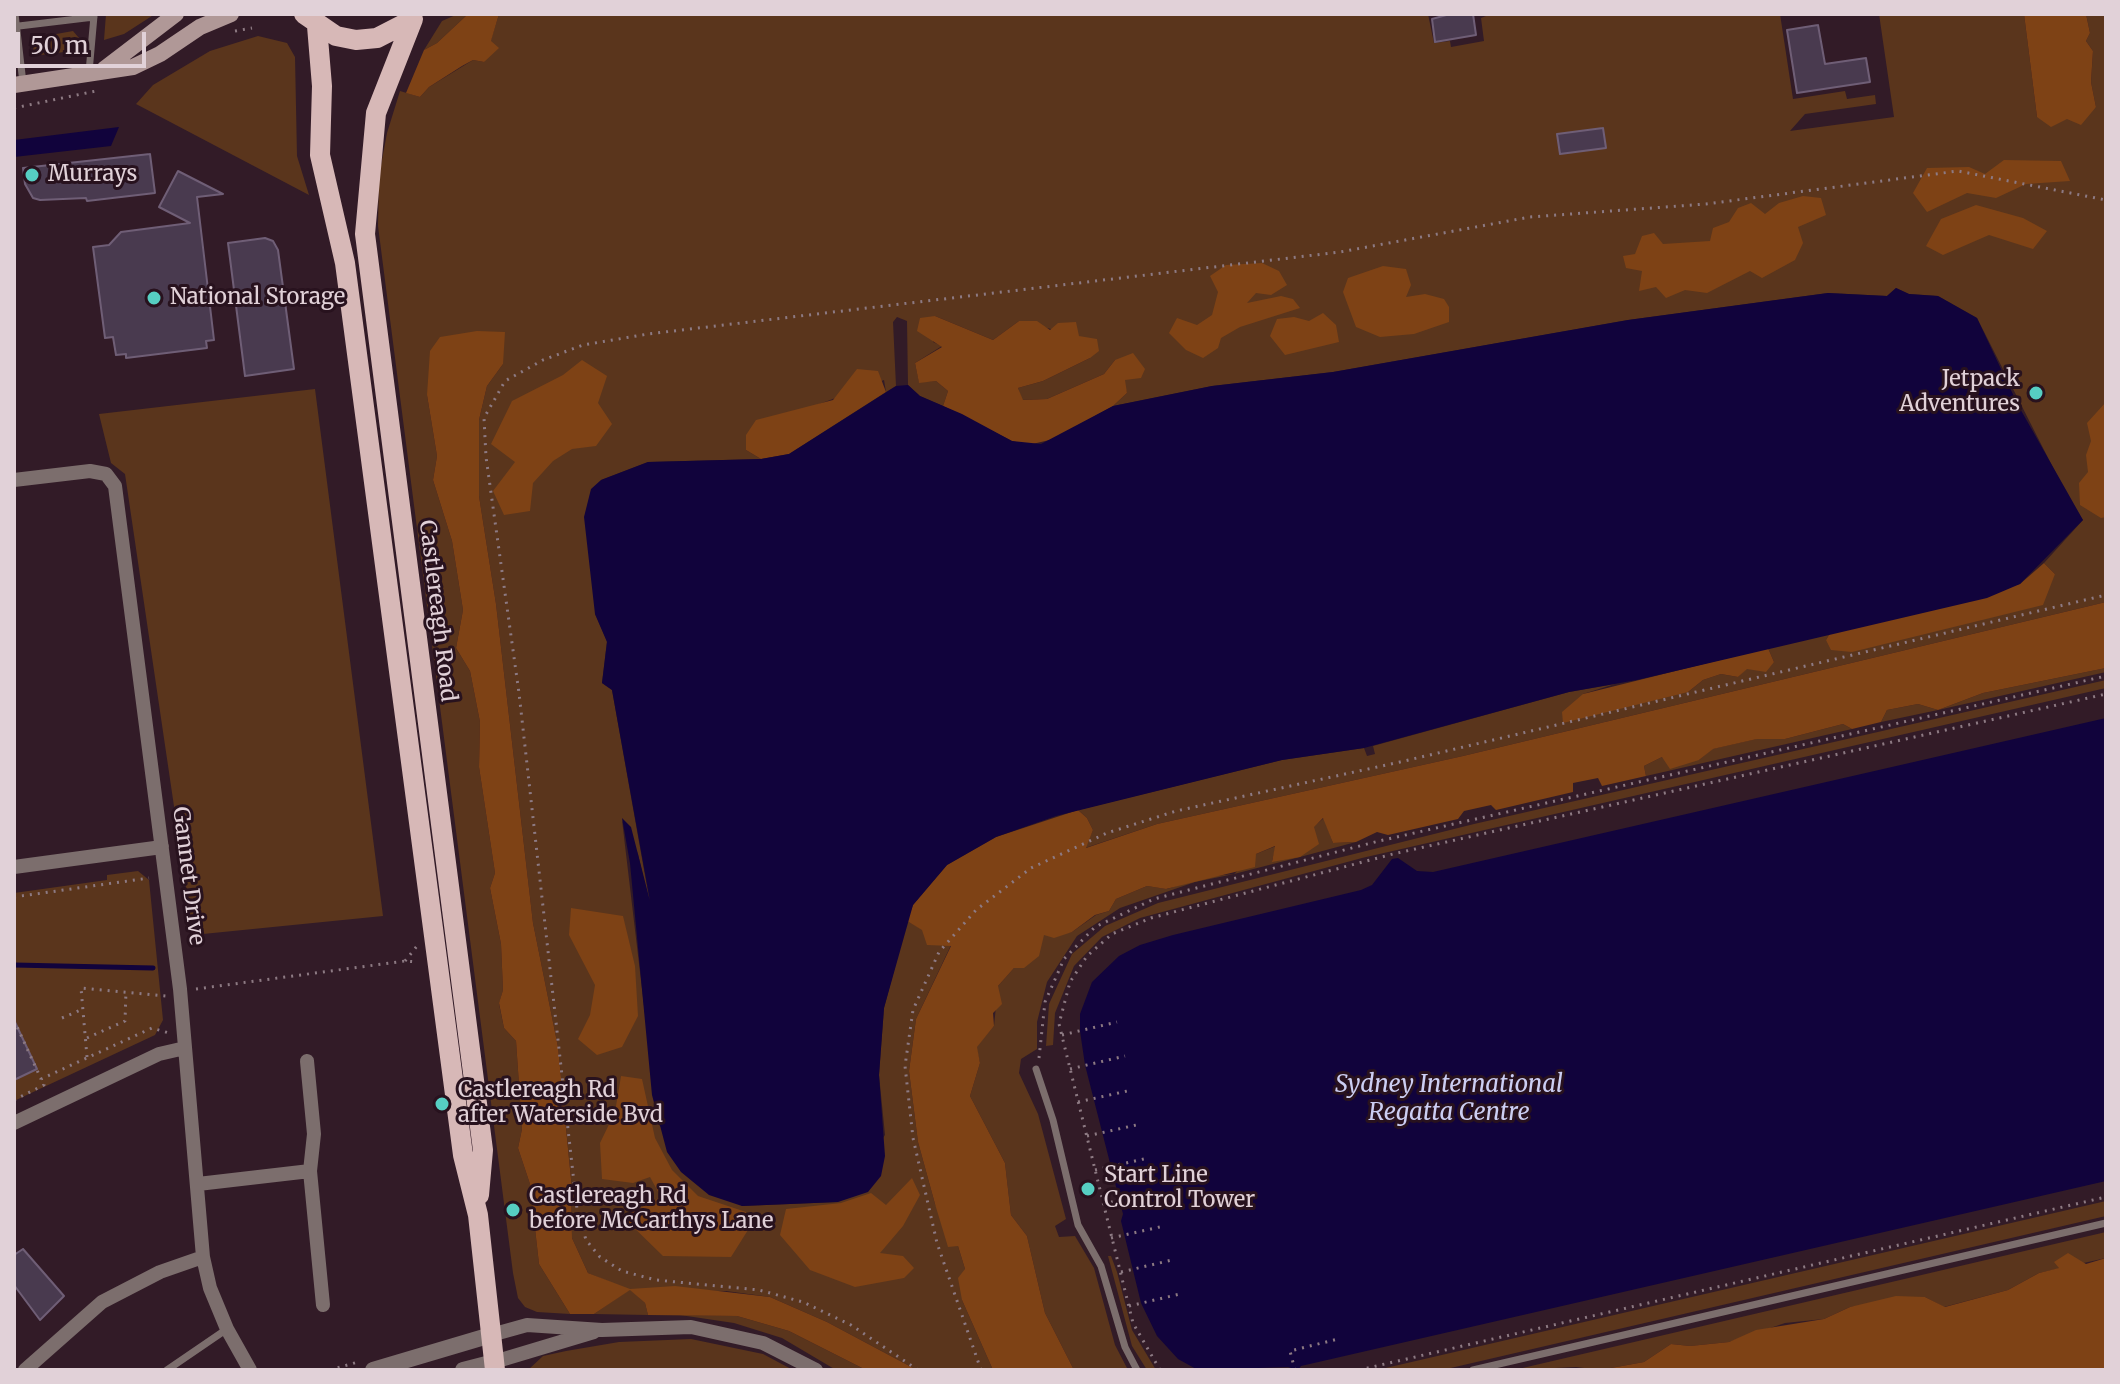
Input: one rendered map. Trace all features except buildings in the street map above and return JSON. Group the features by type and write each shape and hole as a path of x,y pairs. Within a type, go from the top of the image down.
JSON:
{"main road":[{"path":"96,73 176,14"},
{"path":"19,84 133,67 160,54 200,27 231,14"},
{"path":"307,18 336,36 356,40 377,38 415,16"},
{"name":"Castlereagh Road","path":"415,16 376,113 365,234 483,1150 478,1215"},
{"name":"Castlereagh Road","path":"307,18 322,86 320,155 345,263 463,1155 478,1215 494,1366"}],"street":[{"name":"Gannet Drive","path":"14,480 90,471 106,474 115,486 180,989 203,1257 210,1288 227,1329 250,1370"},
{"path":"14,867 162,847"},
{"path":"14,1123 184,1044"},
{"path":"307,1061 314,1134 310,1171 323,1305"},
{"path":"198,1184 310,1171"},
{"path":"25,1370 102,1302 160,1272 203,1257"},
{"path":"373,1370 527,1325 602,1330 691,1327 763,1343 816,1370"},
{"path":"463,1370 494,1366 602,1330"}],"lane":[{"path":"15,14 19,26 19,84"},
{"path":"19,26 94,16 96,73"},
{"path":"1036,1069 1053,1120 1078,1225 1101,1266 1125,1347 1137,1370"},
{"path":"1473,1370 2106,1223"},
{"path":"167,1370 227,1329"}],"path":[{"path":"918,1370 851,1325 803,1302 759,1290 656,1280 622,1271 600,1257 586,1240 577,1209 522,724 486,457 484,418 505,381 543,360 583,345 648,334 1340,252 1530,217 1706,204 1958,171 2106,200"},
{"path":"981,1370 937,1243 913,1138 905,1066 913,1010 939,952 976,910 1031,868 1107,833 1176,811 1400,762 2106,595"},
{"path":"1036,1069 1045,1002 1064,959 1095,927 1154,899 1379,841 2106,676"},
{"path":"1160,1370 1139,1340 1128,1306 1059,1013 1087,956 1112,934 1151,918 1393,854 2106,694"},
{"path":"14,897 153,877 140,866 133,852"},
{"path":"87,1057 81,988 156,997 180,989 211,989 405,961 438,965"},
{"path":"86,1038 125,1021 126,991"},
{"path":"62,1018 83,1009"},
{"path":"14,1020 44,1085 14,1100"},
{"path":"1062,1035 1117,1022"},
{"path":"41,1079 152,1028 184,1044"},
{"path":"1070,1069 1125,1056"},
{"path":"1078,1102 1132,1090"},
{"path":"1087,1136 1141,1124"},
{"path":"1095,1170 1148,1158"},
{"path":"1103,1204 1156,1191"},
{"path":"1359,1370 2106,1197"},
{"path":"1111,1238 1164,1226"},
{"path":"1120,1272 1172,1260"},
{"path":"1128,1306 1180,1294"},
{"path":"1295,1370 1290,1351 1338,1339"}],"shaded area":[{"path":"106,14 155,14 124,34 104,40"},
{"path":"458,14 468,14 437,43 424,50 442,21"},
{"path":"468,14 499,14 491,41 499,48 484,62 473,60 462,66 429,87 420,97 406,93 424,50 437,43"},
{"path":"499,14 1428,14 1434,43 1450,41 1451,47 1484,41 1481,18 1491,14 1780,14 1793,99 1845,91 1847,99 1875,95 1876,104 1805,114 1790,131 1894,117 1879,14 2024,14 2037,117 2067,119 2096,107 2091,82 2093,51 2086,41 2090,33 2086,14 2106,14 2106,602 1463,756 1157,824 1085,848 1093,830 1078,810 1282,760 1364,748 1367,756 1375,754 1373,746 1569,692 1615,684 1583,694 1688,692 1703,680 1721,674 1738,677 1746,669 1774,662 1768,648 1830,633 1826,640 2055,574 2044,563 2083,520 2072,505 1977,318 1938,296 1909,294 1896,288 1887,296 1828,293 1628,320 1333,372 1212,386 1113,406 1127,393 1115,360 1104,374 1047,399 1022,400 1018,388 1043,381 1090,358 1079,336 1019,321 993,340 935,316 933,342 942,346 915,363 919,382 936,381 948,391 943,406 920,396 908,385 907,321 897,317 893,322 896,386 886,392 884,380 814,406 746,450 761,459 648,462 601,480 595,614 607,641 602,683 612,690 652,915 638,854 622,820 658,1124 742,1206 837,1202 885,1135 879,1075 884,1008 907,921 951,945 916,1019 909,1071 918,1142 935,1204 958,1246 965,1269 962,1300 993,1370 917,1370 827,1322 770,1297 726,1291 631,1290 645,1303 648,1315 594,1314 629,1290 588,1273 572,1238 571,1179 558,1047 533,923 496,604 479,496 479,420 487,386 503,364 427,395 437,456 433,480 452,541 463,610 456,648 470,671 480,722 479,767 495,873 490,888 501,944 503,990 499,1004 504,1028 516,1041 522,1129 518,1148 530,1184 539,1264 570,1314 537,1312 525,1307 518,1298 513,1273 378,226 379,176 387,133 400,91 420,97 429,87 473,60 484,62"},
{"path":"2024,14 2086,14 2090,33 2086,41 2093,51 2091,82 2096,107 2081,125 2067,119 2051,127 2037,117"},
{"path":"73,31 79,38 80,50 33,56 34,38"},
{"path":"258,36 287,43 295,57 297,156 309,195 136,104 153,85 210,51"},
{"path":"2004,160 2061,161 2070,181 2026,184 1996,198 1967,193 1927,212 1913,193 1927,168 1969,167 1985,174"},
{"path":"1803,196 1821,198 1826,215 1798,227 1803,243 1795,260 1762,278 1750,271 1707,293 1685,290 1666,298 1656,287 1639,291 1642,271 1626,268 1623,256 1635,254 1642,236 1654,233 1663,244 1710,241 1713,228 1729,222 1738,208 1751,203 1765,214 1779,203"},
{"path":"1976,205 2023,218 2047,231 2033,249 1989,235 1943,255 1926,246 1941,219"},
{"path":"1262,263 1279,271 1287,285 1271,295 1256,293 1247,303 1281,296 1293,299 1300,308 1240,327 1221,338 1218,348 1203,358 1186,350 1169,333 1177,318 1197,325 1212,315 1218,292 1210,276 1226,265"},
{"path":"1383,266 1406,269 1411,285 1406,297 1425,294 1444,299 1449,307 1449,322 1414,334 1380,337 1356,327 1343,292 1348,278"},
{"path":"1323,313 1336,325 1339,342 1285,355 1270,336 1277,319 1294,317 1309,321"},
{"path":"935,316 993,340 1019,321 1037,321 1050,330 1058,323 1076,322 1079,336 1097,339 1099,351 1090,358 1043,381 1018,388 1023,400 1047,399 1104,374 1115,360 1133,353 1145,369 1141,378 1125,380 1127,393 1113,406 1054,439 1028,445 1012,441 943,406 948,391 936,381 919,383 915,363 942,347 917,331 920,318"},
{"path":"477,331 505,332 503,364 487,386 479,420 479,496 496,604 533,923 558,1047 571,1179 572,1238 588,1273 630,1289 675,1286 770,1297 827,1322 917,1370 866,1370 789,1331 737,1316 648,1315 645,1303 630,1290 594,1314 570,1314 539,1264 530,1184 518,1148 522,1129 516,1041 504,1028 499,1003 503,990 501,944 490,888 495,873 479,767 480,722 470,671 456,648 463,610 452,541 433,480 437,456 427,395 430,351 440,337"},
{"path":"582,360 607,376 598,403 612,424 596,446 572,449 553,461 533,483 530,511 504,515 493,491 515,462 491,444 512,401 563,375"},
{"path":"857,369 878,371 886,392 789,454 761,459 746,450 746,435 756,420 833,400"},
{"path":"315,389 383,916 193,935 125,474 111,463 99,414"},
{"path":"2106,402 2106,517 2101,518 2080,505 2079,483 2088,472 2086,455 2091,441 2087,423"},
{"path":"2044,563 2055,574 2043,605 1852,652 1831,650 1826,640 1830,633 2020,584"},
{"path":"2106,602 2106,668 1983,693 1938,710 1918,704 1887,710 1881,722 1852,729 1843,724 1785,739 1757,739 1713,749 1699,760 1670,769 1662,757 1644,766 1646,776 1602,786 1598,778 1573,783 1573,792 1496,810 1491,805 1464,811 1458,819 1388,835 1377,832 1356,842 1333,843 1323,818 1314,827 1319,844 1300,857 1272,862 1275,846 1256,854 1255,867 1166,889 1147,886 1116,899 1109,911 1095,915 1072,932 1054,938 1044,935 1039,956 1024,968 1014,968 998,986 1002,1004 993,1013 994,1026 977,1047 980,1063 970,1096 1005,1163 1011,1215 1027,1236 1045,1313 1074,1370 993,1370 962,1300 958,1278 965,1269 958,1246 948,1247 935,1204 918,1142 909,1071 916,1019 951,946 927,945 922,930 907,921 913,905 947,865 996,837 1078,810 1093,830 1086,848 1157,824 1463,756"},
{"path":"1768,648 1774,662 1766,672 1747,669 1738,677 1721,674 1703,680 1688,692 1563,723 1562,712 1583,694"},
{"path":"2106,668 2106,672 1938,710 1983,693"},
{"path":"2106,680 2106,688 1362,858 1140,918 1102,937 1074,966 1055,1013 1053,1045 1046,1046 1049,1004 1072,954 1105,926 1158,903 1474,824"},
{"path":"1918,704 1938,710 1881,722 1887,710"},
{"path":"1843,724 1852,729 1646,776 1644,766 1662,757 1699,760 1712,749 1756,739 1785,739"},
{"path":"1324,818 1333,843 1356,842 1300,857 1234,874 1256,854 1276,846 1272,861"},
{"path":"138,871 149,880 163,1020 155,1035 14,1101 14,893 107,880 107,875"},
{"path":"1234,874 1195,882 1120,908 1077,936 1047,982 1037,1022 1037,1049 1021,1059 1019,1073 1038,1114 1066,1219 1055,1226 1059,1237 1075,1236 1094,1268 1115,1345 1128,1370 1074,1370 1045,1313 1027,1236 1011,1215 1005,1163 970,1096 980,1063 976,1047 994,1026 998,986 1044,934 1072,932 1096,915 1109,911 1116,899 1147,886 1167,889 1204,877"},
{"path":"571,908 623,916 635,966 638,1016 622,1047 597,1055 578,1039 590,1015 595,985 569,935"},
{"path":"621,1076 642,1079 655,1138 672,1170 698,1196 746,1212 748,1230 731,1257 663,1256 623,1217 661,1197 650,1177 633,1183 602,1179 600,1143 615,1112"},
{"path":"912,1178 920,1195 903,1226 880,1253 903,1256 914,1268 904,1278 855,1287 810,1270 780,1235 786,1209 841,1203 871,1193 886,1205"},
{"path":"2106,1201 2106,1216 1442,1370 1377,1370"},
{"path":"2106,1232 2106,1258 2039,1273 2008,1290 1944,1307 1925,1297 1850,1307 1824,1319 1785,1323 1729,1342 1690,1346 1671,1344 1644,1362 1600,1370 1576,1367 1514,1370"},
{"path":"2068,1253 2086,1264 2106,1258 2106,1370 1600,1370 1644,1362 1671,1344 1690,1346 1729,1342 1756,1330 1824,1319 1850,1307 1896,1296 1925,1297 1945,1307 2008,1290 2039,1273 2059,1268 2054,1262"},
{"path":"1108,1256 1111,1256 1117,1272 1132,1330 1156,1370 1147,1370 1132,1346"},
{"path":"680,1315 737,1316 789,1331 866,1370 836,1370 782,1338 734,1323"},
{"path":"691,1339 763,1354 793,1370 528,1370 543,1356 566,1351 619,1342"}],"water":[{"path":"119,127 111,146 14,157 14,140"},
{"path":"1896,288 1909,294 1938,296 1977,318 2018,405 2083,520 2020,584 1987,598 1637,680 1569,692 1364,748 1282,760 1056,816 996,837 947,865 913,905 884,1008 879,1075 885,1156 881,1176 868,1192 838,1202 742,1206 709,1195 681,1172 667,1152 652,1095 630,863 622,818 631,827 650,901 612,690 602,683 607,642 595,614 584,517 591,489 601,480 648,462 761,459 789,454 896,386 908,385 920,396 1012,441 1041,444 1113,406 1212,386 1333,372 1628,320 1828,293 1887,296"},
{"name":"Sydney International Regatta Centre","path":"2106,718 2106,1181 1301,1366 1298,1370 1288,1367 1198,1370 1178,1359 1157,1336 1141,1303 1121,1221 1123,1214 1085,1065 1080,1031 1080,1014 1092,982 1119,956 1140,945 1173,935 1361,890 1372,885 1392,859 1398,858 1417,871 1433,872"}],"waterway":[{"path":"14,965 153,968"}],"place":[{"name":"Murrays","path":"32,175"},
{"name":"National Storage","path":"154,298"},
{"name":"Jetpack Adventures","path":"2036,393"},
{"name":"Castlereagh Rd after Waterside Bvd","path":"442,1104"},
{"name":"Start Line Control Tower","path":"1088,1189"},
{"name":"Castlereagh Rd before McCarthys Lane","path":"513,1210"}]}
